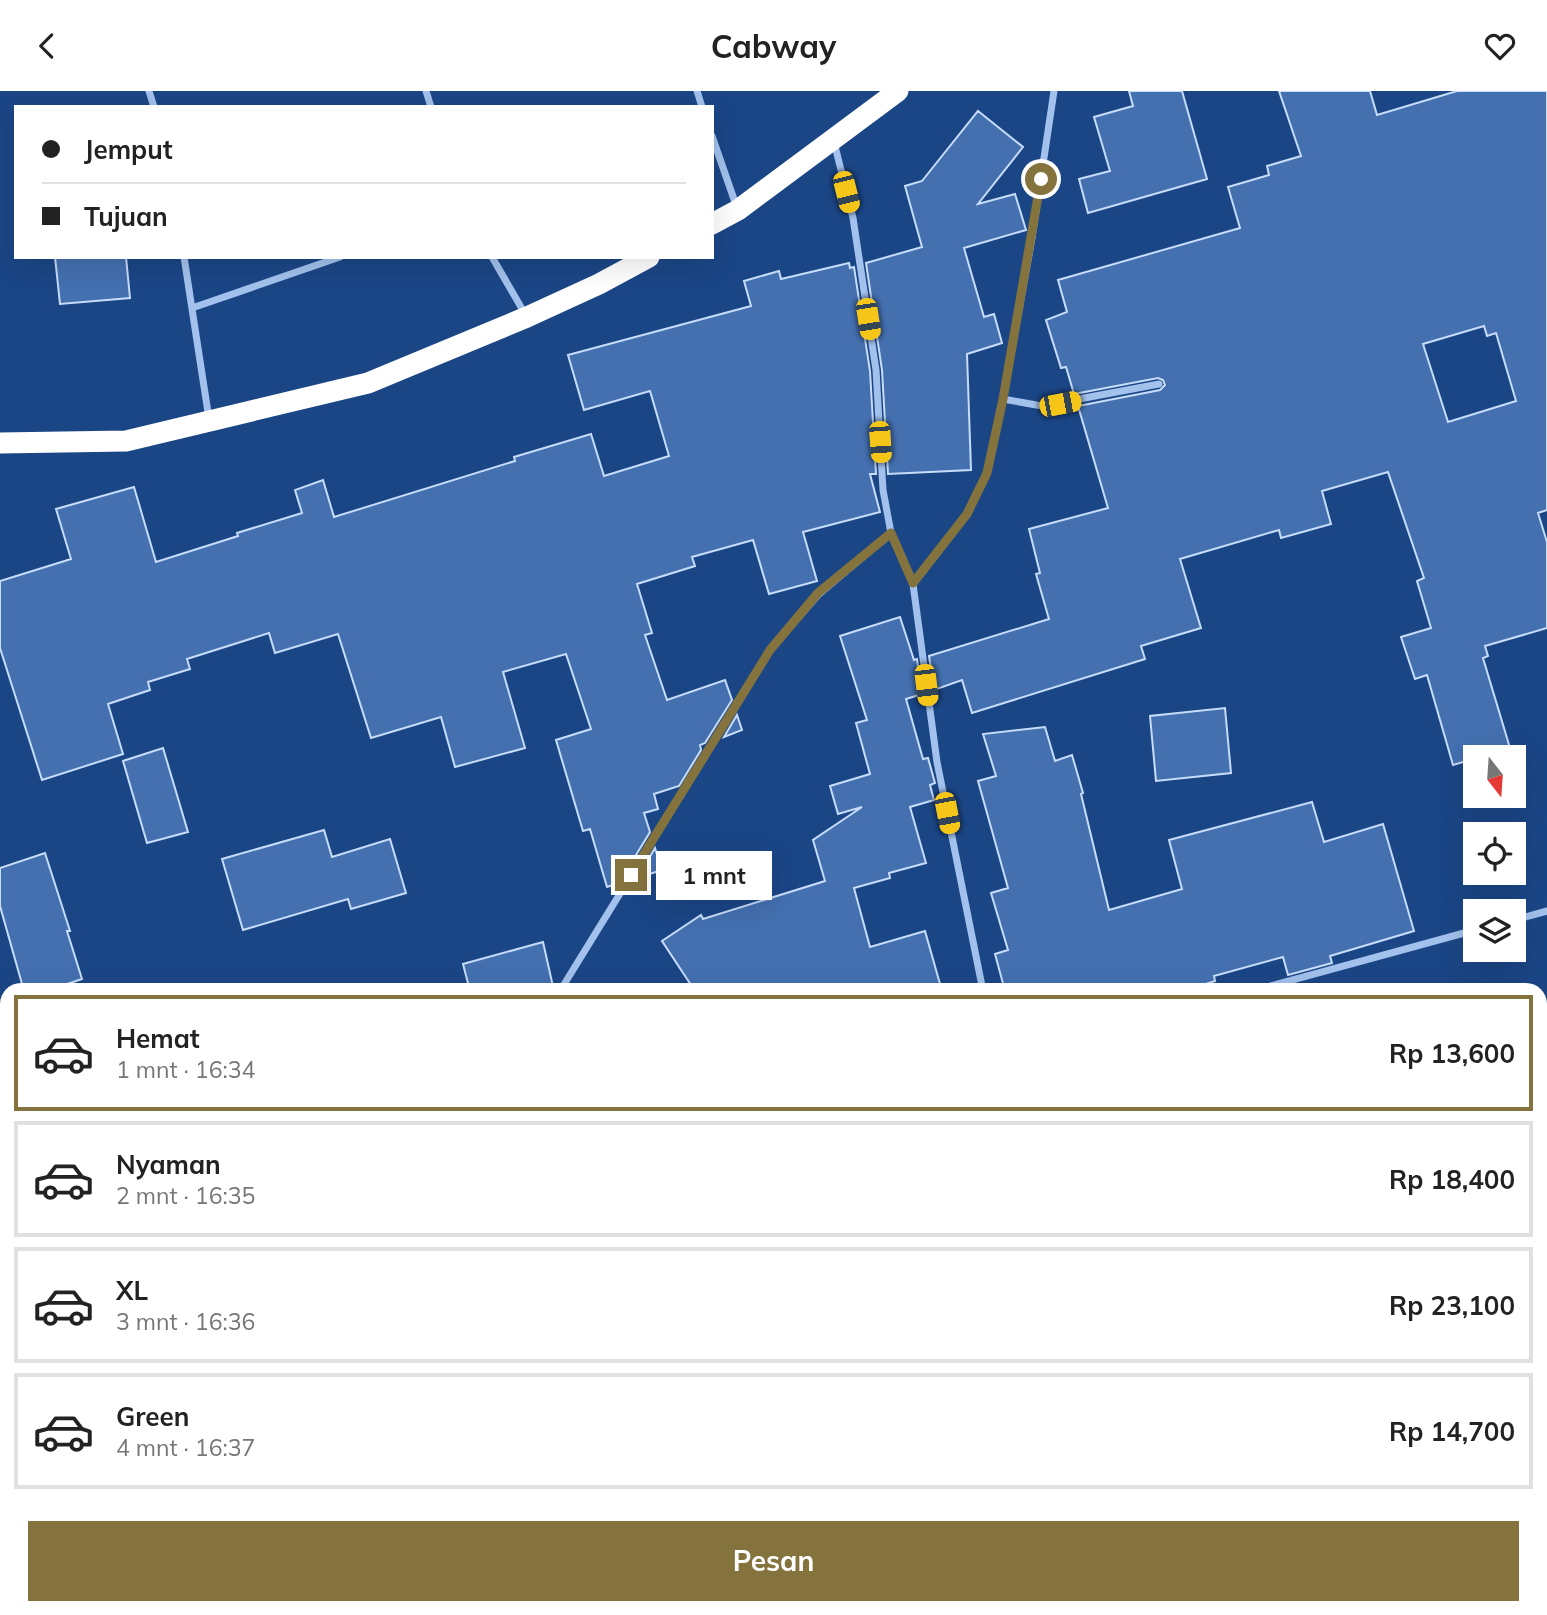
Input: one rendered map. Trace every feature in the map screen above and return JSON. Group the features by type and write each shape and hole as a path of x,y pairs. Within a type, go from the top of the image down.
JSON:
{"highway":[{"path":"714,223 738,210 898,91"},
{"path":"0,443 126,441 368,383 527,317 645,259"}],"street":[{"path":"913,583 967,514 987,473 1032,239 1054,91"},
{"path":"833,138 853,219 876,370 883,490 891,533 913,583 937,762 981,983"},
{"path":"714,142 738,210"},
{"path":"184,259 209,421"},
{"path":"192,308 334,259"},
{"path":"493,259 527,317"},
{"path":"1003,399 1042,406 1158,384"},
{"path":"565,983 770,650 818,593 891,533"},
{"path":"1526,917 1547,911"},
{"path":"1281,983 1463,933"}],"building":[{"path":"1129,91 1182,91 1207,179 1088,213 1079,179 1110,171 1094,117 1133,106"},
{"path":"1279,91 1370,91 1377,115 1457,91 1547,91 1547,510 1538,513 1547,542 1547,628 1485,646 1488,656 1483,658 1509,745 1463,745 1463,762 1453,765 1427,675 1415,679 1401,637 1431,628 1417,581 1424,578 1388,472 1322,491 1331,524 1281,538 1279,530 1180,559 1201,628 1141,646 1145,659 972,713 962,680 934,690 929,656 1049,619 1036,574 1040,573 1029,529 1108,508 1078,406 1160,390 1165,385 1163,380 1158,378 1074,394 1066,367 1061,368 1046,320 1067,312 1058,280 1240,228 1228,187 1269,175 1267,166 1301,156","holes":["1484,326 1487,336 1496,333 1516,401 1448,422 1423,344"]},
{"path":"978,111 1023,147 978,204 1015,194 1026,230 964,248 984,317 994,314 1002,343 967,354 971,470 888,474 882,370 866,263 922,247 905,186 922,181"},
{"path":"55,259 126,259 130,298 60,304"},
{"path":"849,263 850,268 854,267 870,371 876,474 870,474 880,512 803,532 817,581 769,594 753,540 692,557 695,566 637,584 652,633 645,635 667,700 725,680 732,700 705,743 700,745 701,750 679,786 654,794 658,809 644,813 650,832 619,883 607,887 590,829 583,831 556,740 591,729 566,654 503,672 525,748 455,767 441,717 371,738 338,634 275,653 269,633 187,659 190,669 148,682 150,690 108,704 123,754 42,780 0,648 0,581 71,559 56,509 134,487 156,562 302,513 295,490 323,480 334,517 515,461 514,457 591,434 604,476 669,456 650,391 584,410 568,355 751,306 744,281 779,271 781,279"},
{"path":"900,617 914,660 917,659 922,694 906,699 923,759 928,758 935,783 930,785 934,800 910,807 926,863 889,873 890,878 854,888 870,947 925,931 940,983 690,983 662,941 701,915 703,919 825,881 813,840 862,807 838,814 830,786 870,774 856,723 867,720 840,636"},
{"path":"1225,708 1231,773 1156,781 1150,716"},
{"path":"737,715 742,730 724,737"},
{"path":"1045,727 1055,761 1072,755 1109,910 1182,889 1169,840 1312,802 1324,842 1383,824 1414,931 1330,956 1332,963 1288,975 1283,957 1214,976 1215,981 1209,983 1003,983 995,954 1008,950 991,893 1008,888 978,781 996,776 983,734"},
{"path":"163,748 188,832 147,843 123,761"},
{"path":"324,830 332,857 390,839 406,893 351,909 348,899 243,930 222,859"},
{"path":"655,848 662,870 637,878"},
{"path":"45,853 82,979 70,983 22,983 0,906 0,868"},
{"path":"543,942 552,983 468,983 463,964"}],"route":[{"path":"631,875 770,650 818,593 891,533 913,583 967,514 987,473 993,448 1041,179"}]}
